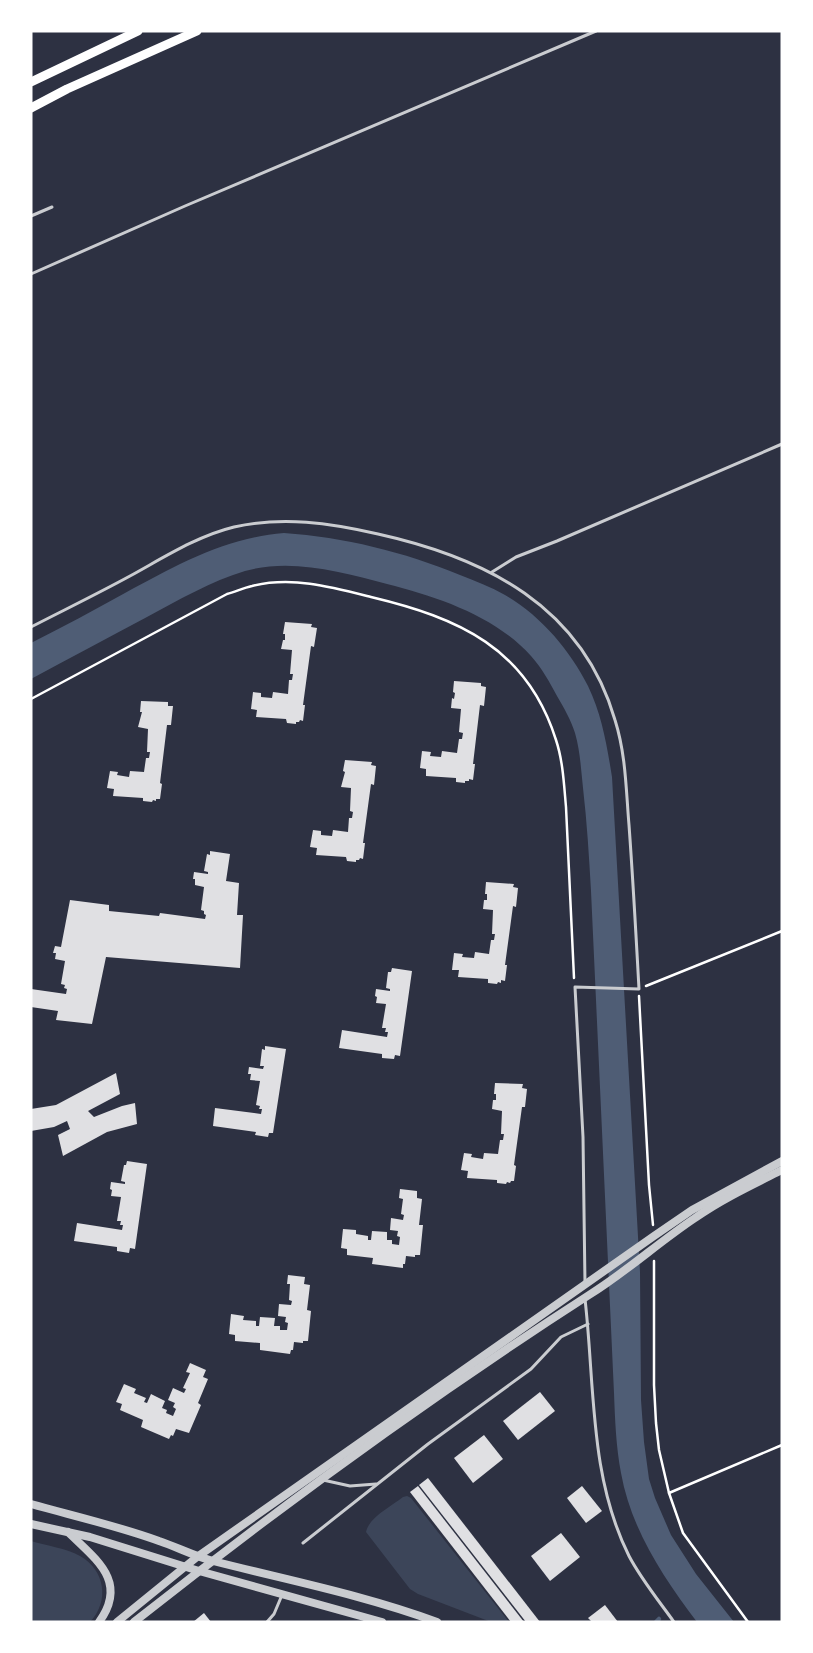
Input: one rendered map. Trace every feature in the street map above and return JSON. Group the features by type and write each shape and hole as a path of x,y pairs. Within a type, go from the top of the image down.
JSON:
{"main road":[{"path":"31,82 138,31"},
{"path":"31,108 68,89 197,31"}],"street":[{"path":"117,1622 197,1557 650,1238 692,1210 782,1161"},
{"path":"134,1622 211,1561 322,1480 471,1374 588,1296 695,1217 782,1170"},
{"path":"31,1504 160,1541 197,1557 399,1609 437,1622"},
{"path":"31,1524 90,1537 199,1571 382,1622"},
{"path":"68,1532 97,1561 109,1578 111,1595 108,1606 99,1622"}],"lane":[{"path":"31,274 596,31"},
{"path":"31,216 52,207"},
{"path":"492,572 516,557 782,444"},
{"path":"31,628 196,541 233,528 283,521 312,522 348,527 425,546 456,556 492,572 553,616 567,631 590,662 600,681 611,708 626,770 639,989 575,987 588,1283"},
{"path":"588,1296 595,1430 607,1495 619,1534 630,1557 674,1622"},
{"path":"303,1543 474,1409 531,1369 561,1338 588,1324"},
{"path":"322,1480 350,1486 378,1484"},
{"path":"267,1622 274,1614 283,1595"}],"path":[{"path":"31,698 219,598 253,586 301,582 328,586 416,608 471,632 508,658 520,672 532,688 547,716 557,741 566,807 575,987"},
{"path":"650,1238 639,989 782,931"},
{"path":"652,1249 656,1423 659,1450 669,1493 683,1534 748,1622"},
{"path":"669,1493 782,1445"}],"shaded area":[{"path":"284,533 329,538 396,553 439,567 500,592 518,603 553,634 581,673 593,697 603,731 612,777 640,1272 641,1400 649,1479 671,1535 696,1574 734,1622 697,1622 672,1588 640,1533 632,1514 621,1473 615,1423 588,840 579,753 575,733 565,710 539,665 517,642 500,630 483,619 445,602 406,589 334,571 298,566 280,566 262,567 245,571 207,585 31,679 31,643 202,554 241,541"},
{"path":"407,1496 411,1498 509,1622 491,1622 418,1594 410,1589 366,1532 376,1517"},
{"path":"31,1541 75,1553 95,1569 102,1586 102,1596 96,1614 90,1622 31,1622"}],"building":[{"path":"285,622 312,624 311,627 317,628 314,647 311,646 303,705 305,705 303,721 300,720 296,724 287,723 286,719 256,717 257,710 251,709 253,692 261,693 261,697 272,698 273,692 288,694 289,680 292,680 293,674 290,674 292,650 281,649 283,640 285,640 285,634 283,634"},
{"path":"454,681 481,683 481,686 486,687 484,706 480,705 473,780 469,779 465,783 456,782 456,778 426,776 426,769 420,768 422,751 431,752 430,756 441,757 442,751 457,753 459,739 462,739 463,733 459,732 461,709 451,708 452,698 454,699 455,693 453,692"},
{"path":"141,701 168,702 168,706 173,706 171,725 167,725 160,783 162,784 160,799 153,800 152,802 143,801 143,798 113,796 114,789 107,788 110,771 118,772 117,775 129,777 130,771 144,772 146,758 149,758 150,752 147,752 148,729 138,727 142,712 140,712"},
{"path":"345,760 372,762 371,765 376,766 374,785 371,784 363,843 365,843 363,859 360,858 356,862 347,861 346,857 316,855 317,848 310,847 313,830 321,831 321,835 332,836 333,830 348,832 349,818 352,818 353,812 350,811 351,788 341,787 345,772 343,771"},
{"path":"210,851 230,854 226,881 239,883 237,915 243,915 240,968 106,957 92,1024 56,1020 58,1011 31,1007 31,989 66,994 67,989 64,988 65,985 61,984 65,961 55,959 56,953 53,953 55,946 61,947 70,900 109,905 109,911 159,916 160,913 205,919 206,915 201,910 204,887 195,885 195,879 193,879 194,872 208,874 208,872 204,871 207,854 210,855"},
{"path":"486,882 514,884 513,887 518,888 516,907 513,906 505,965 507,965 505,981 501,980 501,983 498,982 497,984 488,983 488,979 458,977 459,970 452,970 454,953 463,954 462,957 474,958 475,952 489,954 491,940 494,940 495,934 492,934 493,910 483,909 484,900 487,900 487,894 485,894"},
{"path":"392,968 412,971 400,1056 395,1055 394,1059 382,1058 382,1054 339,1048 342,1030 387,1037 388,1032 385,1032 386,1028 382,1028 386,1004 376,1003 377,997 375,996 376,989 390,991 390,989 386,988 388,972 391,972"},
{"path":"265,1046 286,1049 273,1133 269,1133 268,1137 255,1135 256,1132 213,1126 215,1108 261,1114 262,1109 259,1109 260,1106 256,1105 260,1081 250,1080 251,1074 248,1074 249,1067 263,1069 264,1066 260,1066 262,1049 265,1050"},
{"path":"116,1073 120,1094 88,1111 94,1117 135,1103 137,1124 107,1132 63,1156 58,1135 70,1129 67,1121 54,1127 31,1131 31,1109 56,1105"},
{"path":"495,1083 523,1084 522,1088 527,1089 525,1107 522,1107 514,1165 516,1166 514,1181 507,1182 506,1184 497,1183 497,1180 467,1178 468,1171 461,1170 464,1153 472,1154 471,1157 483,1159 484,1153 498,1154 500,1140 503,1140 504,1134 501,1134 502,1111 492,1109 493,1100 496,1100 496,1094 494,1094"},
{"path":"127,1161 147,1164 135,1249 130,1248 129,1253 117,1251 117,1247 74,1241 77,1223 122,1230 123,1225 120,1225 121,1221 117,1221 121,1197 111,1196 112,1190 110,1189 111,1182 125,1184 125,1182 121,1181 124,1165 126,1165"},
{"path":"400,1189 417,1191 417,1198 422,1199 419,1225 423,1225 420,1255 415,1255 415,1257 406,1256 403,1268 372,1264 373,1258 347,1255 347,1249 341,1248 343,1229 356,1230 356,1234 368,1236 368,1240 371,1240 372,1231 387,1232 387,1240 392,1240 392,1244 399,1245 400,1237 397,1236 398,1231 390,1230 391,1218 403,1220 404,1215 401,1214 403,1199 399,1198"},
{"path":"288,1275 305,1277 304,1284 310,1285 307,1310 311,1311 308,1341 303,1341 303,1343 294,1342 293,1350 291,1350 290,1354 260,1350 260,1343 235,1341 235,1335 229,1334 231,1314 244,1316 243,1320 256,1321 256,1326 259,1326 260,1317 275,1318 274,1326 280,1326 280,1330 287,1330 288,1323 285,1322 286,1317 278,1316 279,1304 291,1305 292,1301 289,1300 290,1284 287,1284"},
{"path":"190,1363 206,1370 203,1377 208,1379 198,1403 201,1405 189,1433 176,1429 173,1436 171,1435 169,1439 141,1427 143,1420 120,1410 122,1404 116,1402 124,1384 136,1389 134,1393 146,1398 144,1402 147,1403 151,1394 165,1401 162,1408 167,1410 166,1413 173,1416 176,1409 173,1407 175,1403 168,1400 173,1388 184,1393 186,1389 183,1388 190,1373 186,1372"},
{"path":"540,1392 555,1411 518,1440 503,1421"},
{"path":"484,1435 503,1459 473,1483 454,1458"},
{"path":"428,1478 540,1622 526,1622 419,1485"},
{"path":"418,1486 524,1622 511,1622 410,1492"},
{"path":"582,1486 602,1511 586,1523 567,1498"},
{"path":"561,1533 580,1557 550,1581 531,1556"},
{"path":"605,1605 618,1622 592,1622 588,1618"},
{"path":"204,1613 211,1622 193,1622"}],"waterway":[{"path":"656,1622 659,1619"}]}
